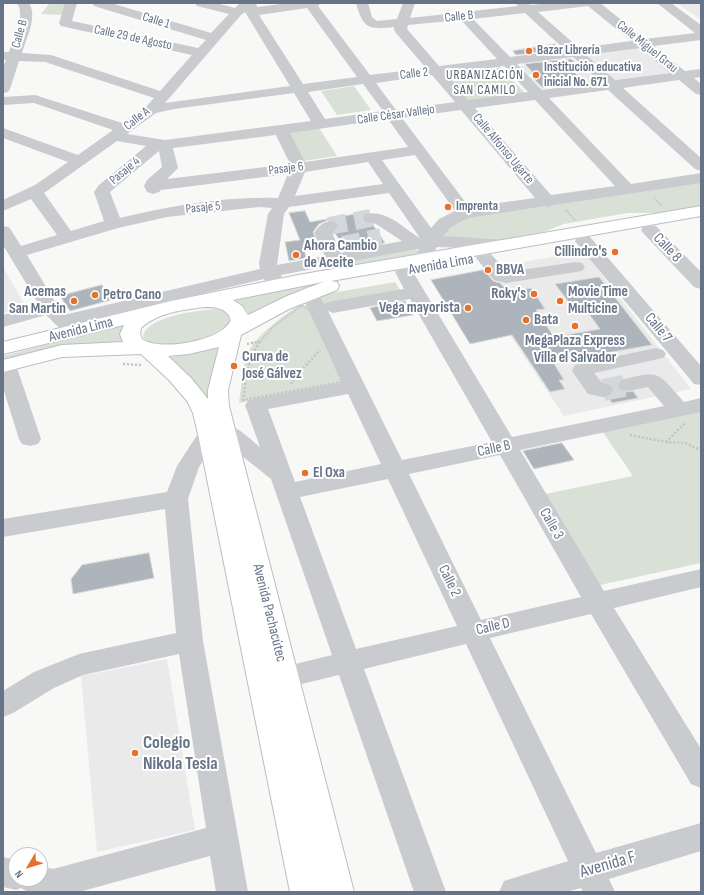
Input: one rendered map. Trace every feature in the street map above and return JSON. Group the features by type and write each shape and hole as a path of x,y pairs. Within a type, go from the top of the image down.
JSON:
{"main road":[{"name":"Avenida Lima","path":"4,360 62,351 93,349 172,350 196,347 216,341 235,331 304,286 424,248 501,244 701,211"},
{"name":"Avenida Lima","path":"4,360 63,320 159,311 205,300 274,279 304,286 341,283 701,222"},
{"name":"Avenida Pachacútec","path":"205,300 220,302 233,308 237,311 241,320 235,331 218,390 217,432 306,892"},
{"name":"Avenida Pachacútec","path":"159,311 140,319 132,326 130,330 131,339 133,343 145,349 188,389 201,406 217,432 285,677 338,892"}],"street":[{"name":"Calle B","path":"3,89 8,57 26,20 25,6 23,3"},
{"name":"Calle 29 de Agosto","path":"71,3 65,23 202,53"},
{"name":"Calle 1","path":"98,3 214,38"},
{"path":"201,3 237,12"},
{"path":"321,125 250,6 312,3 366,80 465,213"},
{"name":"Calle B","path":"362,3 366,20 371,24 376,25 465,17 525,6 586,3"},
{"path":"403,23 408,3"},
{"name":"Calle Miguel Grau","path":"592,3 701,91"},
{"path":"663,3 701,31"},
{"name":"Calle A","path":"3,206 35,192 151,110 161,96 202,53 237,12 250,6"},
{"path":"525,6 701,166"},
{"path":"465,17 627,189"},
{"name":"Calle Alfonso Ugarte","path":"403,23 400,29 548,202"},
{"name":"Calle 2","path":"151,110 174,105 701,36"},
{"path":"8,57 32,56 46,58 161,96"},
{"name":"Calle César Vallejo","path":"3,101 36,99 119,133 161,145 321,125 701,73"},
{"path":"274,279 268,263 276,214 284,203 299,168 281,130"},
{"path":"3,133 80,161"},
{"path":"161,145 170,168 153,183 152,186 167,212"},
{"name":"Pasaje 4","path":"114,224 102,192 105,188 161,145"},
{"name":"Pasaje 6","path":"152,186 299,168 418,150"},
{"path":"372,157 393,187 424,248"},
{"name":"Avenida Lima","path":"424,248 446,221 465,213 548,202 701,178"},
{"name":"Pasaje 5","path":"16,253 114,224 167,212 259,202 284,203 393,187"},
{"path":"35,192 67,238"},
{"path":"370,218 381,219 424,248"},
{"path":"329,226 323,233 333,254"},
{"name":"Calle 8","path":"650,230 701,283"},
{"path":"3,231 16,253 63,320 274,279 333,254 424,248"},
{"path":"381,237 402,233"},
{"name":"Calle 7","path":"584,241 701,379"},
{"path":"304,286 333,254"},
{"path":"485,258 500,276 506,278 576,267"},
{"name":"Calle 3","path":"404,272 597,602 701,775"},
{"name":"Calle 2","path":"304,286 395,469 593,881"},
{"path":"333,307 416,292"},
{"name":"Avenida Lima","path":"3,321 63,320"},
{"path":"603,390 595,389 582,369 656,354"},
{"path":"4,360 30,439"},
{"path":"628,385 650,380 654,381 679,410"},
{"path":"354,386 256,405 430,892"},
{"name":"Calle B","path":"284,484 395,469 701,405"},
{"path":"232,892 190,641 176,499 188,466 217,432 284,484"},
{"path":"3,528 176,499"},
{"name":"Calle D","path":"285,677 701,578"},
{"path":"3,705 44,680 79,665 190,641"},
{"name":"Avenida F","path":"515,892 593,881 701,837"},
{"path":"48,884 223,838"}],"path":[{"path":"494,81 499,80"},
{"path":"468,87 475,86"},
{"path":"301,306 305,306 314,313 342,382 288,392 242,400 248,364 253,350 274,326 301,306"},
{"path":"288,392 298,372 313,359 325,340"},
{"path":"628,435 666,442 685,443 701,450"}],"shaded area":[{"path":"50,3 70,3 61,15 41,14"},
{"path":"677,3 701,3 701,20"},
{"path":"639,47 670,73 613,80 584,54"},
{"path":"573,59 599,82 542,89 531,77 534,77 533,74 528,75 520,66"},
{"path":"500,67 525,93 465,101 442,75"},
{"path":"354,86 371,110 337,115 321,91"},
{"path":"319,128 337,156 304,161 288,132"},
{"path":"701,179 701,206 657,213 628,213 564,224 543,232 500,240 444,237 443,235 455,219"},
{"path":"416,248 419,253 329,270 326,264"},
{"path":"579,252 586,254 691,389 564,416 469,274 473,271"},
{"path":"3,267 26,307 3,313"},
{"path":"345,278 303,290 249,315 244,307 229,299"},
{"path":"395,282 401,291 325,305 320,295"},
{"path":"301,304 311,308 346,384 239,403 244,365 248,352 268,328"},
{"path":"217,309 226,312 230,317 229,323 221,329 199,339 186,343 161,345 151,343 143,337 146,330 153,324 163,319 187,313"},
{"path":"126,324 126,343 3,361 3,356"},
{"path":"219,347 222,348 217,420 168,358"},
{"path":"697,409 701,414 701,563 600,585 545,494 633,476 600,428"},
{"name":"Colegio Nikola Tesla","path":"167,659 195,830 97,852 81,676"}],"building":[{"path":"555,44 561,49 516,55 513,51"},
{"path":"571,59 578,65 567,66 584,81 543,88 533,78 537,77 525,64"},
{"path":"305,211 310,222 366,212 362,217 364,223 374,225 385,243 347,250 334,232 339,225 335,221 328,220 319,224 313,232 318,246 304,248 306,258 289,261 285,242 300,240 289,213"},
{"path":"484,270 493,281 500,283 508,291 531,288 545,309 536,310 554,337 600,329 581,303 571,305 555,284 599,277 652,345 553,362 564,380 559,380 565,389 550,392 512,335 470,344 431,280"},
{"path":"102,285 111,300 70,311 60,296"},
{"path":"405,301 413,315 377,321 370,308"},
{"path":"619,380 617,386 620,391 633,391 638,398 612,403 608,397 611,396 614,389 611,384 607,383"},
{"path":"562,443 574,460 534,469 523,451"},
{"path":"149,553 154,578 73,594 71,579 82,565"}],"tunnel":[{"path":"329,226 371,218"},
{"path":"343,245 381,237"},
{"path":"603,390 628,385"}],"place":[{"name":"Bazar Librería","path":"529,51"},
{"name":"Institución educativa inicial No. 671","path":"536,75"},
{"name":"Imprenta","path":"448,207"},
{"name":"Cillindro's","path":"615,252"},
{"name":"Ahora Cambio de Aceite","path":"296,255"},
{"name":"BBVA","path":"488,270"},
{"name":"Roky's","path":"534,294"},
{"name":"Petro Cano","path":"95,295"},
{"name":"Acemas San Martin","path":"74,301"},
{"name":"Movie Time Multicine","path":"560,301"},
{"name":"Vega mayorista","path":"468,308"},
{"name":"Bata","path":"526,320"},
{"name":"MegaPlaza Express Villa el Salvador","path":"575,326"},
{"name":"Curva de José Gálvez","path":"234,366"},
{"name":"El Oxa","path":"305,473"},
{"name":"Colegio Nikola Tesla","path":"135,753"}],"district":[{"name":"URBANIZACIÓN SAN CAMILO","path":"485,84"}]}
